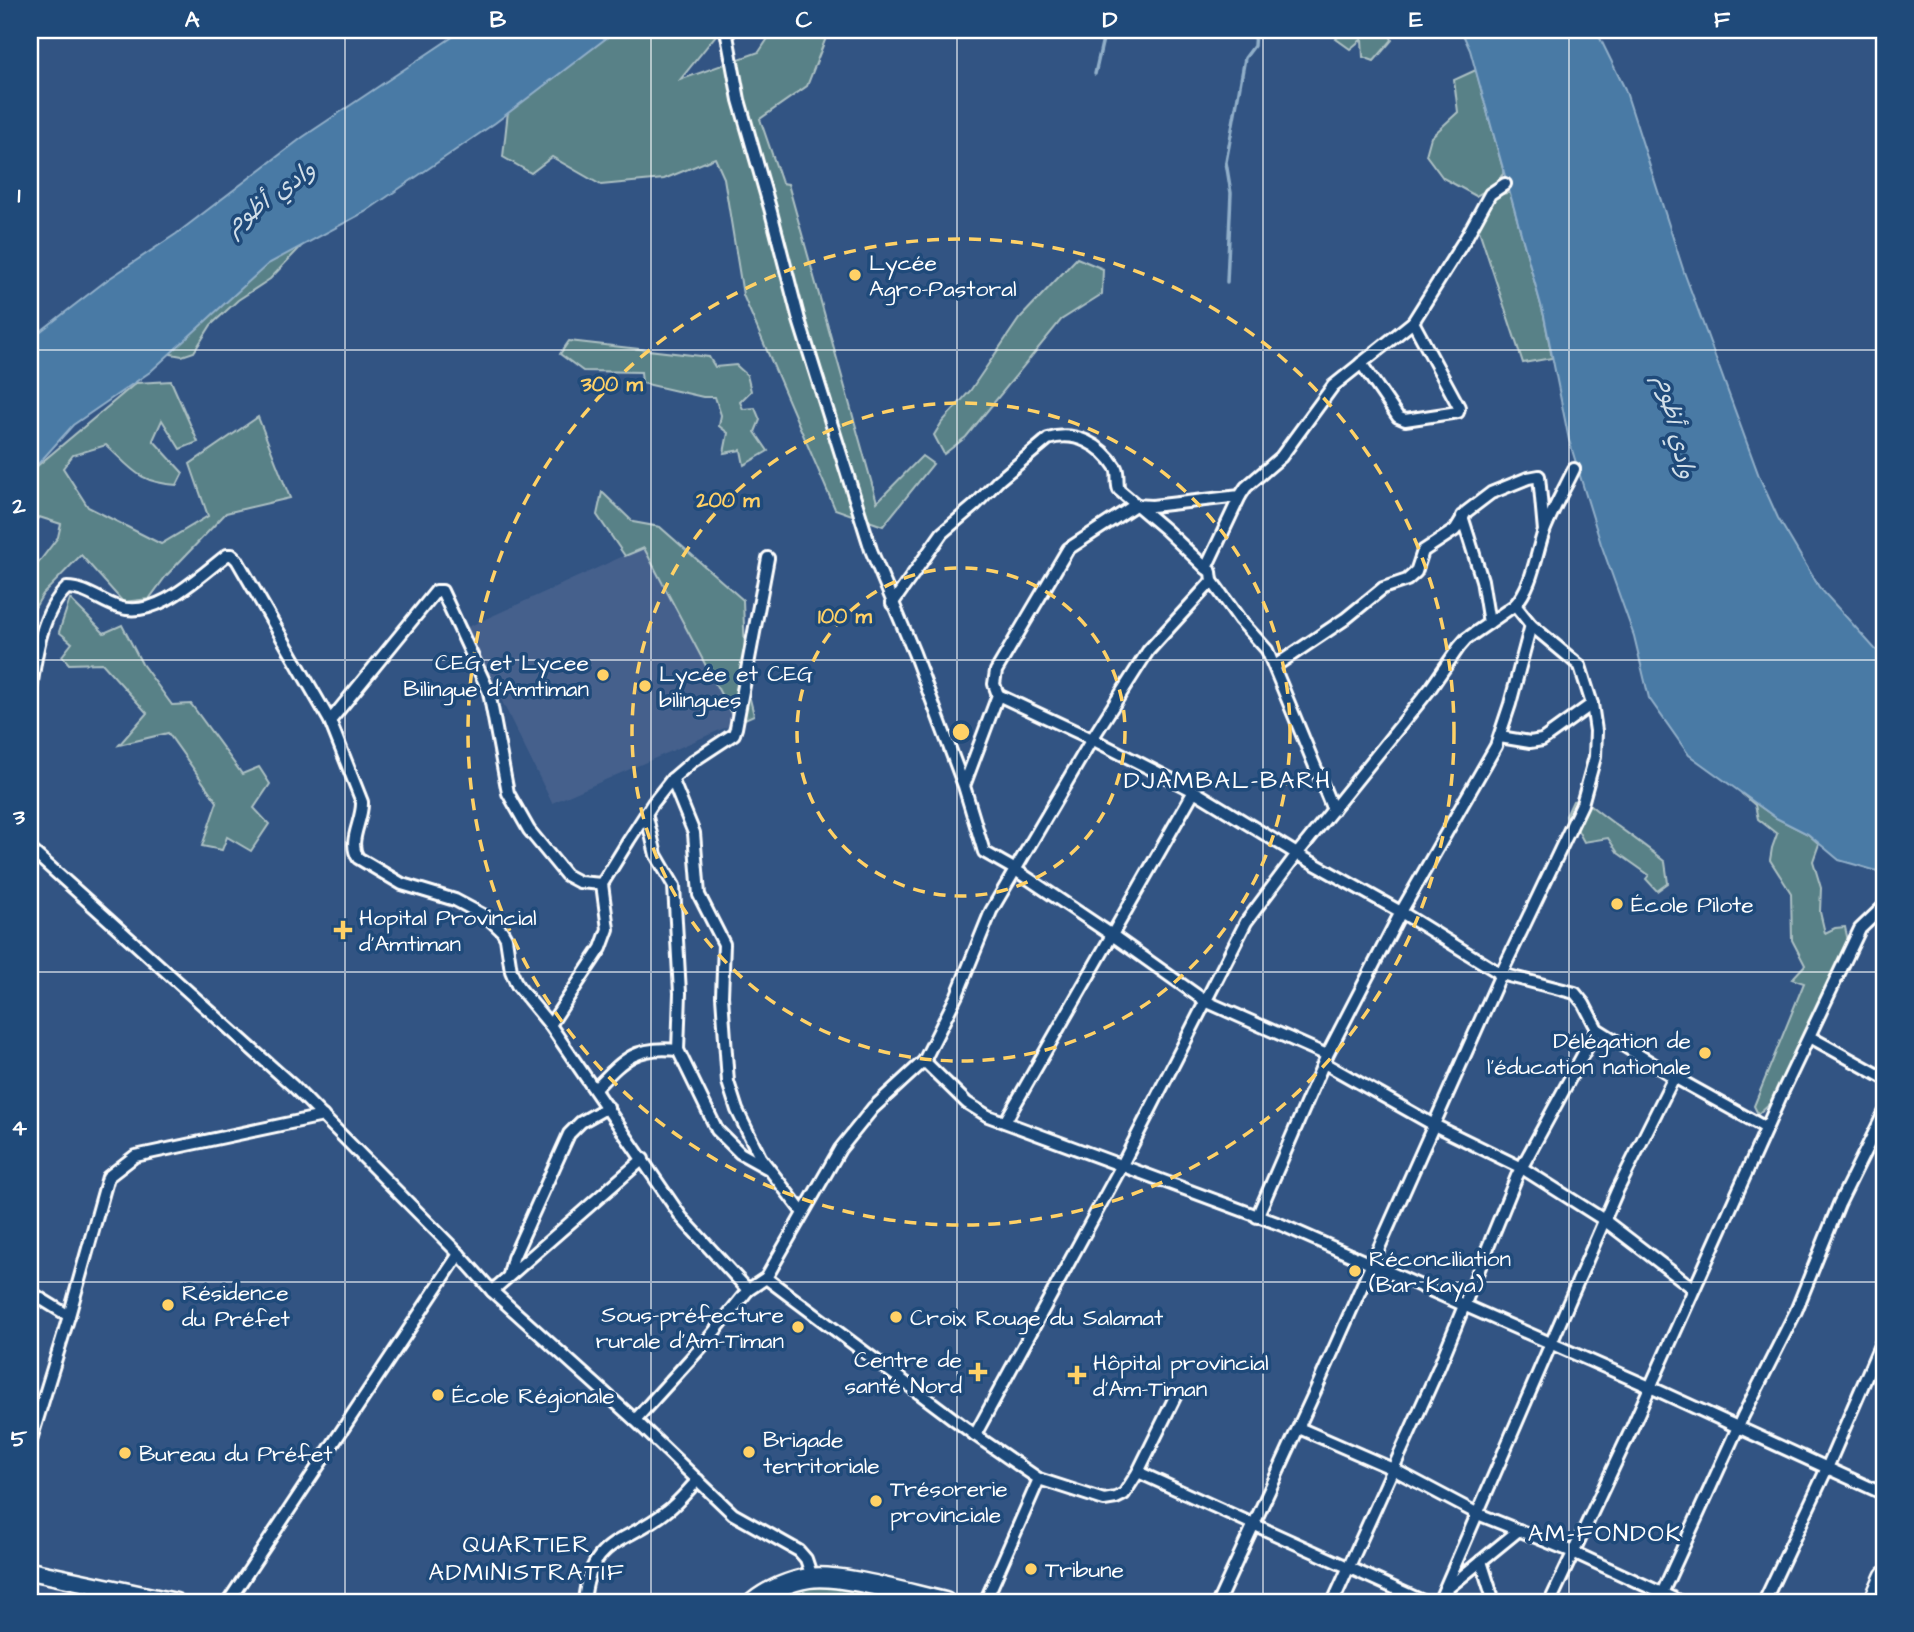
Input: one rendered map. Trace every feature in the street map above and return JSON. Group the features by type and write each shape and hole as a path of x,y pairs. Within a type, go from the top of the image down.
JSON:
{"main road":[{"path":"30,1570 176,1602"},
{"path":"1872,1602 1884,1575"},
{"path":"754,1602 792,1582 812,1577 839,1579 945,1602"}],"street":[{"path":"726,30 738,100 799,320 871,550 914,653 964,786 980,846 988,856 1014,869 1205,1001 1325,1059 1434,1125 1522,1168 1604,1220 1694,1289"},
{"path":"1206,568 1246,487 1281,457 1333,386 1413,322 1490,194 1505,184"},
{"path":"1361,363 1398,417 1405,420 1458,412 1459,407 1413,322"},
{"path":"892,604 942,533 1048,439 1070,436 1090,442 1115,468 1119,490 1211,572 1212,581 1240,620 1267,650 1333,810"},
{"path":"975,1435 1122,1165 1246,922 1297,854 1430,689 1459,647 1523,596 1544,531 1573,469"},
{"path":"1275,666 1345,619 1383,588 1407,580 1416,572 1423,551 1455,530 1462,516 1491,493 1539,476 1544,531"},
{"path":"1240,496 1152,506 1135,505 1064,552 996,671 994,684 999,695 1194,792 1401,912 1501,974 1575,993 1597,1029 1674,1077 1766,1128"},
{"path":"1462,516 1482,580 1489,623"},
{"path":"30,696 39,641 60,594 67,587 78,588 118,608 135,610 154,607 227,555 232,555 330,721 362,802 354,842 354,851 358,858 402,884 455,900 487,918 506,938 511,971 517,985 550,1025 682,1218 748,1290"},
{"path":"550,1025 601,948 608,929 602,884 646,813 672,779 733,734 737,728 768,558"},
{"path":"635,1420 705,1343 748,1290 766,1278 840,1149 873,1108 924,1061 957,995 991,911 1091,739 1148,651 1212,581"},
{"path":"330,721 436,591 442,591 489,692 508,793 529,830 566,875 579,881 602,884"},
{"path":"1218,1602 1299,1428 1501,974 1582,804 1595,757 1596,731 1592,704 1580,666 1531,625 1514,605"},
{"path":"1257,1217 1325,1059 1401,912 1500,737 1531,625"},
{"path":"964,786 999,695"},
{"path":"1500,737 1530,742 1542,740 1592,704"},
{"path":"672,779 694,833 699,895 724,944 722,996 728,1082 737,1110 760,1157 803,1213"},
{"path":"1005,1122 1194,792"},
{"path":"646,813 656,855 674,886 680,993 678,1050 717,1130 740,1153 771,1171"},
{"path":"30,849 293,1086 492,1291 635,1420 733,1514 799,1551 806,1559 812,1577"},
{"path":"1550,1602 1766,1128 1860,929 1884,906"},
{"path":"1333,1602 1394,1468 1522,1168 1597,1029"},
{"path":"1810,1037 1884,1078"},
{"path":"595,1089 624,1059 657,1048 678,1050"},
{"path":"924,1061 978,1111 1282,1225 1650,1387 1884,1494"},
{"path":"1442,1597 1604,1220 1674,1077"},
{"path":"509,1275 513,1258 569,1134 581,1122 608,1107"},
{"path":"1660,1598 1738,1428 1796,1311 1839,1204 1884,1113"},
{"path":"30,1443 108,1177 135,1156 323,1116"},
{"path":"492,1291 643,1159"},
{"path":"228,1602 459,1254"},
{"path":"766,1278 975,1435 1039,1479 1104,1500 1124,1494 1138,1472 1176,1395"},
{"path":"30,1292 69,1316"},
{"path":"1765,1602 1884,1336"},
{"path":"1299,1428 1394,1468 1478,1514 1573,1552 1660,1598 1681,1602"},
{"path":"1138,1472 1425,1602"},
{"path":"985,1602 1039,1479"},
{"path":"584,1602 586,1580 594,1561 612,1544 667,1511 698,1480"},
{"path":"1442,1597 1519,1530"},
{"path":"1481,1561 1494,1602"}],"shaded area":[{"path":"643,547 736,723 552,803 466,628"}],"green space":[{"path":"614,30 720,30 680,80 759,52 769,37 766,30 829,30 807,86 760,119 782,183 788,184 877,502 922,456 933,464 883,526 835,509 743,295 724,178 715,158 664,179 601,185 552,157 531,173 503,157 508,111"},
{"path":"1343,30 1388,30 1392,40 1374,61 1363,57 1362,39 1350,49 1336,39"},
{"path":"1476,70 1504,173 1493,186 1476,196 1443,178 1426,155 1431,137 1458,112 1454,80"},
{"path":"1510,193 1544,316 1552,358 1523,363 1477,224 1492,196"},
{"path":"313,234 270,279 238,300 211,325 194,352 182,356 160,352 208,293"},
{"path":"1077,258 1103,269 1102,294 1061,320 966,437 944,454 934,435 942,422 970,391 1019,319"},
{"path":"569,341 709,357 715,367 736,365 747,375 751,391 740,402 743,409 755,408 760,420 755,432 768,451 744,465 741,450 724,453 728,433 719,426 721,415 715,397 703,397 642,383 641,372 583,371 560,354"},
{"path":"171,381 198,442 180,449 162,420 153,440 183,473 177,485 164,484 137,474 106,445 73,455 63,468 88,507 161,544 208,516 190,464 258,417 290,498 226,513 166,576 149,599 123,602 81,555 43,594 30,616 30,571 58,537 61,524 39,517 30,527 30,472 136,383"},
{"path":"602,492 633,522 660,527 743,600 746,683 754,715 736,723 644,548 625,556 597,515"},
{"path":"70,599 104,633 122,625 142,664 172,705 191,704 242,774 259,767 270,784 254,808 269,824 251,851 227,837 222,850 202,846 217,802 168,733 119,745 147,713 102,663 69,664 62,656 72,643 59,632"},
{"path":"1741,793 1776,818 1808,834 1819,844 1813,861 1821,888 1820,912 1825,933 1845,927 1848,941 1783,1091 1758,1114 1754,1106 1804,983 1792,979 1805,965 1792,940 1791,893 1770,860 1777,834 1758,819 1755,805"},
{"path":"1583,799 1665,862 1668,883 1657,891 1646,879 1649,875 1618,853 1608,838 1584,842 1577,829 1567,824 1566,816 1573,801"},
{"path":"879,1578 955,1602 764,1602 792,1582"}],"water":[{"name":"وادي أظوم","path":"463,30 617,30 495,123 365,212 268,264 150,372 73,425 30,473 30,341 107,280 176,234 303,137"},
{"name":"وادي أظوم","path":"1461,30 1596,30 1625,89 1684,272 1759,476 1778,518 1819,587 1875,649 1884,655 1884,873 1839,860 1808,834 1776,818 1689,755 1649,698 1634,636 1601,544 1569,440 1544,316 1470,50"}],"waterway":[{"path":"1095,74 1105,30"},
{"path":"1227,282 1231,193 1226,162 1245,58 1254,46 1255,30"}],"place":[{"name":"Lycée Agro-Pastoral","path":"855,275"},
{"name":"CEG et Lycee Bilingue d'Amtiman","path":"603,675"},
{"name":"Lycée et CEG bilingues","path":"645,686"},
{"name":"École Pilote","path":"1617,904"},
{"name":"Hopital Provincial d'Amtiman","path":"343,930"},
{"name":"Délégation de l'éducation nationale","path":"1705,1053"},
{"name":"Réconciliation (Bar Kaya)","path":"1355,1271"},
{"name":"Résidence du Préfet","path":"168,1305"},
{"name":"Croix Rouge du Salamat","path":"896,1317"},
{"name":"Sous-préfecture rurale d'Am-Timan","path":"798,1327"},
{"name":"Centre de santé Nord","path":"978,1372"},
{"name":"Hôpital provincial d'Am-Timan","path":"1077,1375"},
{"name":"École Régionale","path":"438,1395"},
{"name":"Brigade territoriale","path":"749,1452"},
{"name":"Bureau du Préfet","path":"125,1453"},
{"name":"Trésorerie provinciale","path":"876,1501"},
{"name":"Tribune","path":"1031,1569"}],"district":[{"name":"DJAMBAL-BARH","path":"1228,780"},
{"name":"AM-FONDOK","path":"1605,1533"},
{"name":"QUARTIER ADMINISTRATIF","path":"527,1558"}]}
